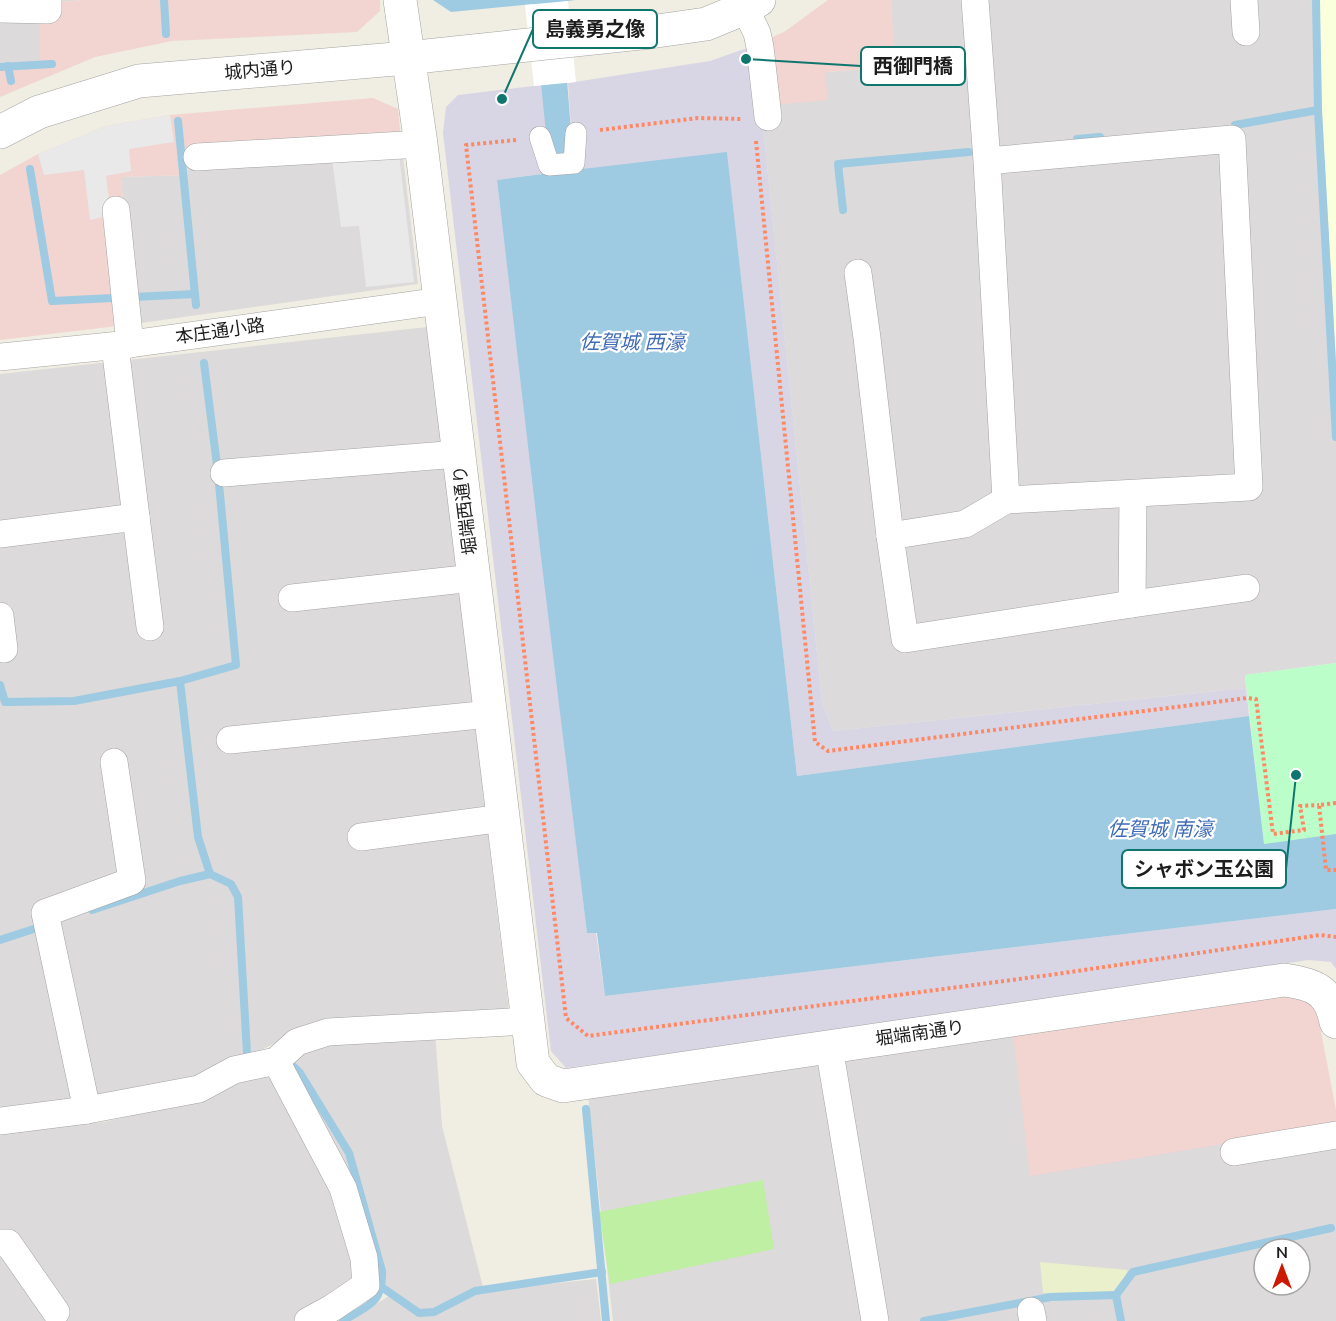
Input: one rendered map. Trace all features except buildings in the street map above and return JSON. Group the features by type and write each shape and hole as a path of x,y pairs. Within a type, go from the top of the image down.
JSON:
{"street":[{"path":"0,9 48,10 48,0"},
{"name":"堀端西通り","path":"400,0 421,144 528,1021"},
{"path":"975,0 987,161 1006,500"},
{"path":"1244,0 1246,32"},
{"path":"752,4 760,47 758,127"},
{"name":"城内通り","path":"0,132 39,112 139,81 572,41 706,24 752,4"},
{"path":"540,137 549,165 574,163 576,133"},
{"path":"890,536 965,525 1006,500 1249,487 1232,139 987,161"},
{"path":"197,157 421,144"},
{"path":"116,210 126,297 123,345 136,517 150,627"},
{"path":"858,273 905,639 1246,588"},
{"name":"本庄通小路","path":"0,357 123,345 440,301"},
{"path":"224,473 458,454"},
{"path":"1132,494 1132,604"},
{"path":"0,534 136,517"},
{"path":"292,598 473,578"},
{"path":"0,616 4,649"},
{"path":"230,740 490,714"},
{"path":"87,1110 45,913 132,881 114,762"},
{"path":"361,837 503,818"},
{"name":"堀端南通り","path":"528,1021 532,1064 546,1080 563,1086 1284,980 1308,984 1325,994 1336,1022"},
{"path":"0,1121 87,1110 199,1089 234,1070 276,1061 297,1042 328,1032 528,1021"},
{"path":"829,1047 869,1320"},
{"path":"276,1061 344,1188 364,1258 366,1285 308,1321"},
{"path":"1234,1152 1336,1135"},
{"path":"0,1243 8,1243 56,1312"}],"path":[{"path":"576,133 698,118 745,119 758,127 815,742 828,751 1247,698 1256,699 1273,834 1304,830 1300,806 1336,803"},
{"path":"540,137 466,145 566,1018 588,1036 1057,974 1320,934 1336,937"},
{"path":"1319,805 1326,870 1336,870"}],"shaded area":[{"path":"0,0 85,0 58,2 40,68 0,70"},
{"path":"85,0 380,0 380,11 357,32 172,41 95,57 0,97 0,70 40,68 40,17 58,2"},
{"path":"828,0 891,0 895,67 825,72 828,100 761,106 750,47 784,32"},
{"path":"891,0 1319,0 1322,114 1336,360 1336,663 1245,675 1246,688 833,731 822,702 761,106 825,72 894,67"},
{"path":"1319,0 1336,0 1336,360 1322,114"},
{"path":"750,47 761,106 822,702 833,731 1246,688 1249,716 797,776 727,153 574,171 568,83 710,61"},
{"path":"542,85 550,173 497,180 587,933 596,933 605,996 1336,909 1336,969 1331,962 1308,960 1061,999 566,1068 551,1051 443,133 446,107 458,95"},
{"path":"373,98 398,109 401,140 186,153 188,175 121,177 134,324 0,340 0,175 38,154 106,126 170,115"},
{"path":"170,115 174,142 129,149 131,171 106,176 111,215 90,220 84,170 44,175 38,154 106,126"},
{"path":"401,140 418,284 134,324 121,177 188,175 186,152"},
{"path":"399,154 414,282 366,287 359,226 341,227 332,159"},
{"path":"428,327 509,1012 304,1028 197,1083 0,1114 0,374"},
{"path":"1290,991 1316,1006 1336,1110 1336,1125 1030,1176 1013,1033"},
{"path":"435,1032 442,1126 484,1291 596,1279 601,1321 349,1321 389,1296 378,1288 328,1321 0,1321 0,1133 104,1122 204,1099 319,1043"},
{"path":"1013,1033 1336,1125 1336,1321 613,1321 588,1095"},
{"path":"1040,1262 1128,1270 1117,1292 1043,1293"}],"green space":[{"path":"1336,663 1336,834 1264,845 1245,675"},
{"path":"763,1180 774,1249 610,1284 599,1212"}],"water":[{"path":"433,0 575,0 561,2 574,170 727,152 797,776 1249,716 1264,844 1336,834 1336,909 605,996 597,933 587,933 497,180 550,173 533,4 451,12"}],"pier":[{"path":"568,1 576,82 534,86 525,5"}],"waterway":[{"path":"164,0 166,34"},
{"path":"1316,0 1318,110 1336,437"},
{"path":"0,67 52,64"},
{"path":"8,66 11,81"},
{"path":"1235,125 1318,110"},
{"path":"178,121 196,305"},
{"path":"1077,139 1100,137"},
{"path":"843,210 838,164 969,152"},
{"path":"30,169 52,301 195,294"},
{"path":"0,685 5,702 74,701 180,681 236,665 218,473 204,363"},
{"path":"180,681 198,837 210,874"},
{"path":"92,910 180,881 210,874 231,884 238,897 247,1053"},
{"path":"0,940 43,926"},
{"path":"290,1063 300,1073 349,1153 382,1271 382,1282 377,1297 367,1307 343,1321"},
{"path":"586,1109 606,1321"},
{"path":"1121,1321 1116,1295 1133,1272 1331,1228"},
{"path":"383,1288 419,1313 434,1312 475,1291 602,1272"},
{"path":"924,1321 1051,1297 1116,1295"}],"place":[{"name":"西御門橋","path":"746,59"},
{"name":"島義勇之像","path":"502,99"},
{"name":"シャボン玉公園","path":"1296,775"}],"water label":[{"name":"佐賀城 西濠","path":"632,342"},
{"name":"佐賀城 南濠","path":"1160,829"}]}
